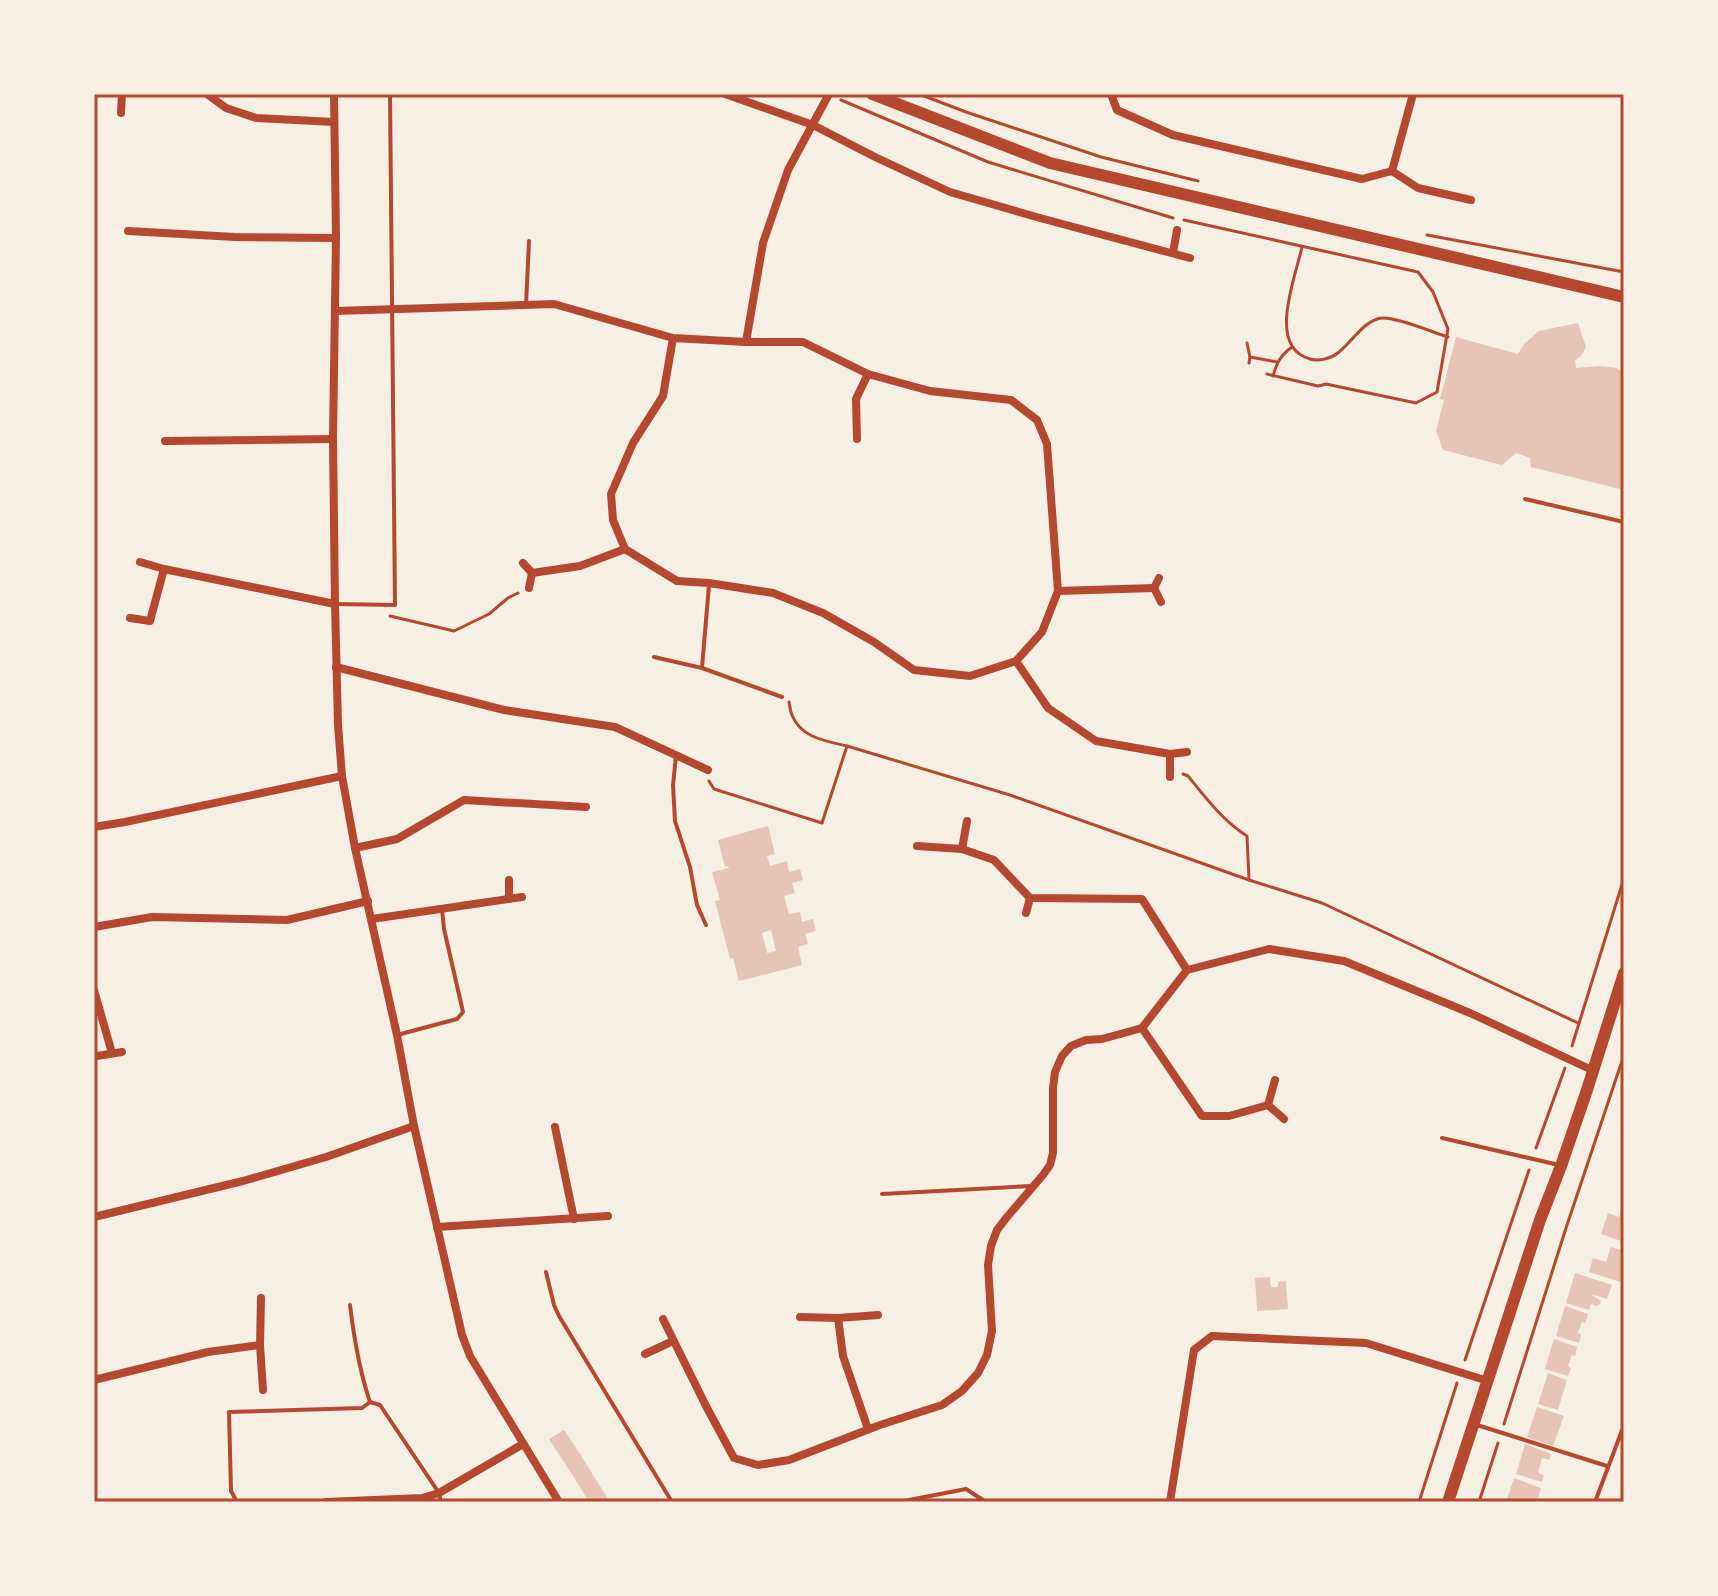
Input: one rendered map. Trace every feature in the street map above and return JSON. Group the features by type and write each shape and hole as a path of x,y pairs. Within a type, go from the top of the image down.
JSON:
{"main road":[{"path":"872,94 1050,163 1624,297"},
{"path":"1448,1502 1624,973"}],"street":[{"path":"121,113 122,94"},
{"path":"207,94 226,108 256,118 334,122"},
{"path":"334,94 336,238 333,439 336,667 342,776 414,1126 462,1335 470,1356 559,1502"},
{"path":"725,94 813,125 950,192 1190,258"},
{"path":"746,342 763,243 788,170 829,94"},
{"path":"1111,94 1117,110 1173,135 1362,179 1392,171 1418,188 1471,200"},
{"path":"1392,171 1413,94"},
{"path":"1173,253 1177,230"},
{"path":"128,231 336,238"},
{"path":"335,311 554,304 673,338 803,342 868,374 930,391 1011,400 1037,420 1047,444 1058,591 1042,632 1016,661 970,676 914,670 874,642 823,613 773,593 677,581 625,549 613,520 611,494 633,443 663,396 673,338"},
{"path":"857,439 856,399 868,374"},
{"path":"165,441 333,439"},
{"path":"532,573 580,566 625,549"},
{"path":"140,562 335,604"},
{"path":"523,563 532,573"},
{"path":"130,618 150,621 164,569"},
{"path":"529,588 532,573"},
{"path":"1154,588 1159,578"},
{"path":"1058,591 1154,588"},
{"path":"1154,588 1161,602"},
{"path":"1016,661 1048,708 1096,741 1170,754 1187,752"},
{"path":"336,667 504,710 615,727 704,769"},
{"path":"1170,754 1170,777"},
{"path":"94,827 342,776"},
{"path":"355,848 397,839 464,800 586,807"},
{"path":"962,849 967,821"},
{"path":"917,846 962,849 994,860 1030,898 1142,899 1187,970"},
{"path":"509,880 509,899"},
{"path":"372,919 522,897"},
{"path":"1026,913 1030,898"},
{"path":"94,927 152,917 287,920 368,901"},
{"path":"663,1319 734,1458 758,1465 789,1460 868,1429 942,1405 962,1391 978,1373 987,1355 992,1331 988,1265 991,1246 997,1230 1050,1165 1053,1153 1053,1088 1055,1072 1062,1056 1071,1046 1086,1040 1142,1028 1187,970 1269,949 1344,961 1470,1013 1592,1070"},
{"path":"94,990 97,1013 112,1053"},
{"path":"1142,1028 1202,1116 1229,1116 1268,1105"},
{"path":"97,1056 122,1052"},
{"path":"1268,1105 1275,1080"},
{"path":"1268,1105 1284,1119"},
{"path":"94,1217 243,1181 326,1157 414,1126"},
{"path":"555,1127 574,1219"},
{"path":"437,1227 608,1216"},
{"path":"261,1298 263,1390"},
{"path":"800,1317 878,1315"},
{"path":"838,1318 843,1356 868,1429"},
{"path":"1170,1502 1194,1350 1212,1336 1366,1343 1488,1381"},
{"path":"645,1354 673,1341"},
{"path":"94,1380 208,1352 260,1345"},
{"path":"326,1502 440,1497 523,1444"}],"lane":[{"path":"335,604 395,605 390,94"},
{"path":"526,305 529,241"},
{"path":"1525,499 1624,522"},
{"path":"702,668 709,583"},
{"path":"654,657 702,668 782,697"},
{"path":"676,756 673,785 675,821 690,867 697,905 706,925"},
{"path":"397,1035 457,1019 463,1012 442,909"},
{"path":"1442,1138 1561,1166"},
{"path":"882,1194 1034,1186"},
{"path":"546,1272 559,1316 672,1502"},
{"path":"350,1305 358,1362 370,1402"},
{"path":"370,1402 380,1405 440,1497"},
{"path":"237,1502 231,1491 229,1412 362,1408 370,1402"},
{"path":"1474,1425 1607,1466"},
{"path":"1595,1502 1624,1425"},
{"path":"899,1502 966,1489 986,1502"}],"path":[{"path":"919,94 1101,157 1209,184"},
{"path":"1424,234 1624,272"},
{"path":"1303,247 1288,301 1286,321 1292,347 1303,356 1312,360 1337,355 1369,323 1381,318 1448,337"},
{"path":"1267,374 1416,403 1437,392 1448,329 1433,292 1418,272"},
{"path":"1247,343 1249,363"},
{"path":"1273,376 1277,362 1292,347"},
{"path":"1299,360 1303,356"},
{"path":"1250,357 1277,362"},
{"path":"380,614 454,631 489,614 508,598 529,588"},
{"path":"782,697 790,703 791,714 806,734 1010,795 1322,903 1579,1023"},
{"path":"704,769 714,789 822,823 847,746"},
{"path":"1170,766 1188,776 1222,817 1247,836 1249,880"},
{"path":"1419,1502 1568,1059 1624,878"},
{"path":"1479,1502 1624,1056"}],"building":[{"path":"1578,323 1586,347 1575,361 1576,368 1599,366 1624,372 1624,490 1531,467 1530,458 1516,453 1502,465 1443,450 1436,431 1444,400 1440,399 1456,337 1518,354 1539,331"},
{"path":"768,826 775,854 767,856 770,866 787,861 789,872 800,869 803,880 792,883 795,893 784,896 789,914 800,912 802,922 813,919 816,931 805,934 808,944 798,947 802,965 739,981 715,901 720,900 712,872 729,868 725,867 718,840","holes":["771,930 776,951 767,953 762,933"]},
{"path":"1623,1204 1624,1242 1601,1234 1608,1213 1619,1217"},
{"path":"1611,1247 1624,1251 1624,1283 1589,1272 1593,1258 1606,1262"},
{"path":"1575,1273 1612,1285 1607,1299 1591,1294 1601,1301 1596,1306 1591,1304 1589,1310 1566,1303"},
{"path":"1270,1277 1271,1287 1278,1287 1278,1282 1286,1281 1288,1309 1257,1311 1255,1278"},
{"path":"1565,1306 1588,1314 1578,1333 1581,1334 1579,1343 1556,1336"},
{"path":"1554,1339 1577,1347 1568,1366 1571,1368 1568,1376 1545,1369"},
{"path":"1548,1373 1567,1380 1558,1410 1538,1404"},
{"path":"1537,1407 1564,1416 1553,1446 1527,1437"},
{"path":"564,1430 610,1502 589,1502 549,1439"},
{"path":"1525,1444 1551,1454 1549,1460 1542,1458 1538,1473 1544,1475 1542,1482 1516,1474"},
{"path":"1514,1478 1541,1488 1537,1501 1506,1502"}]}
